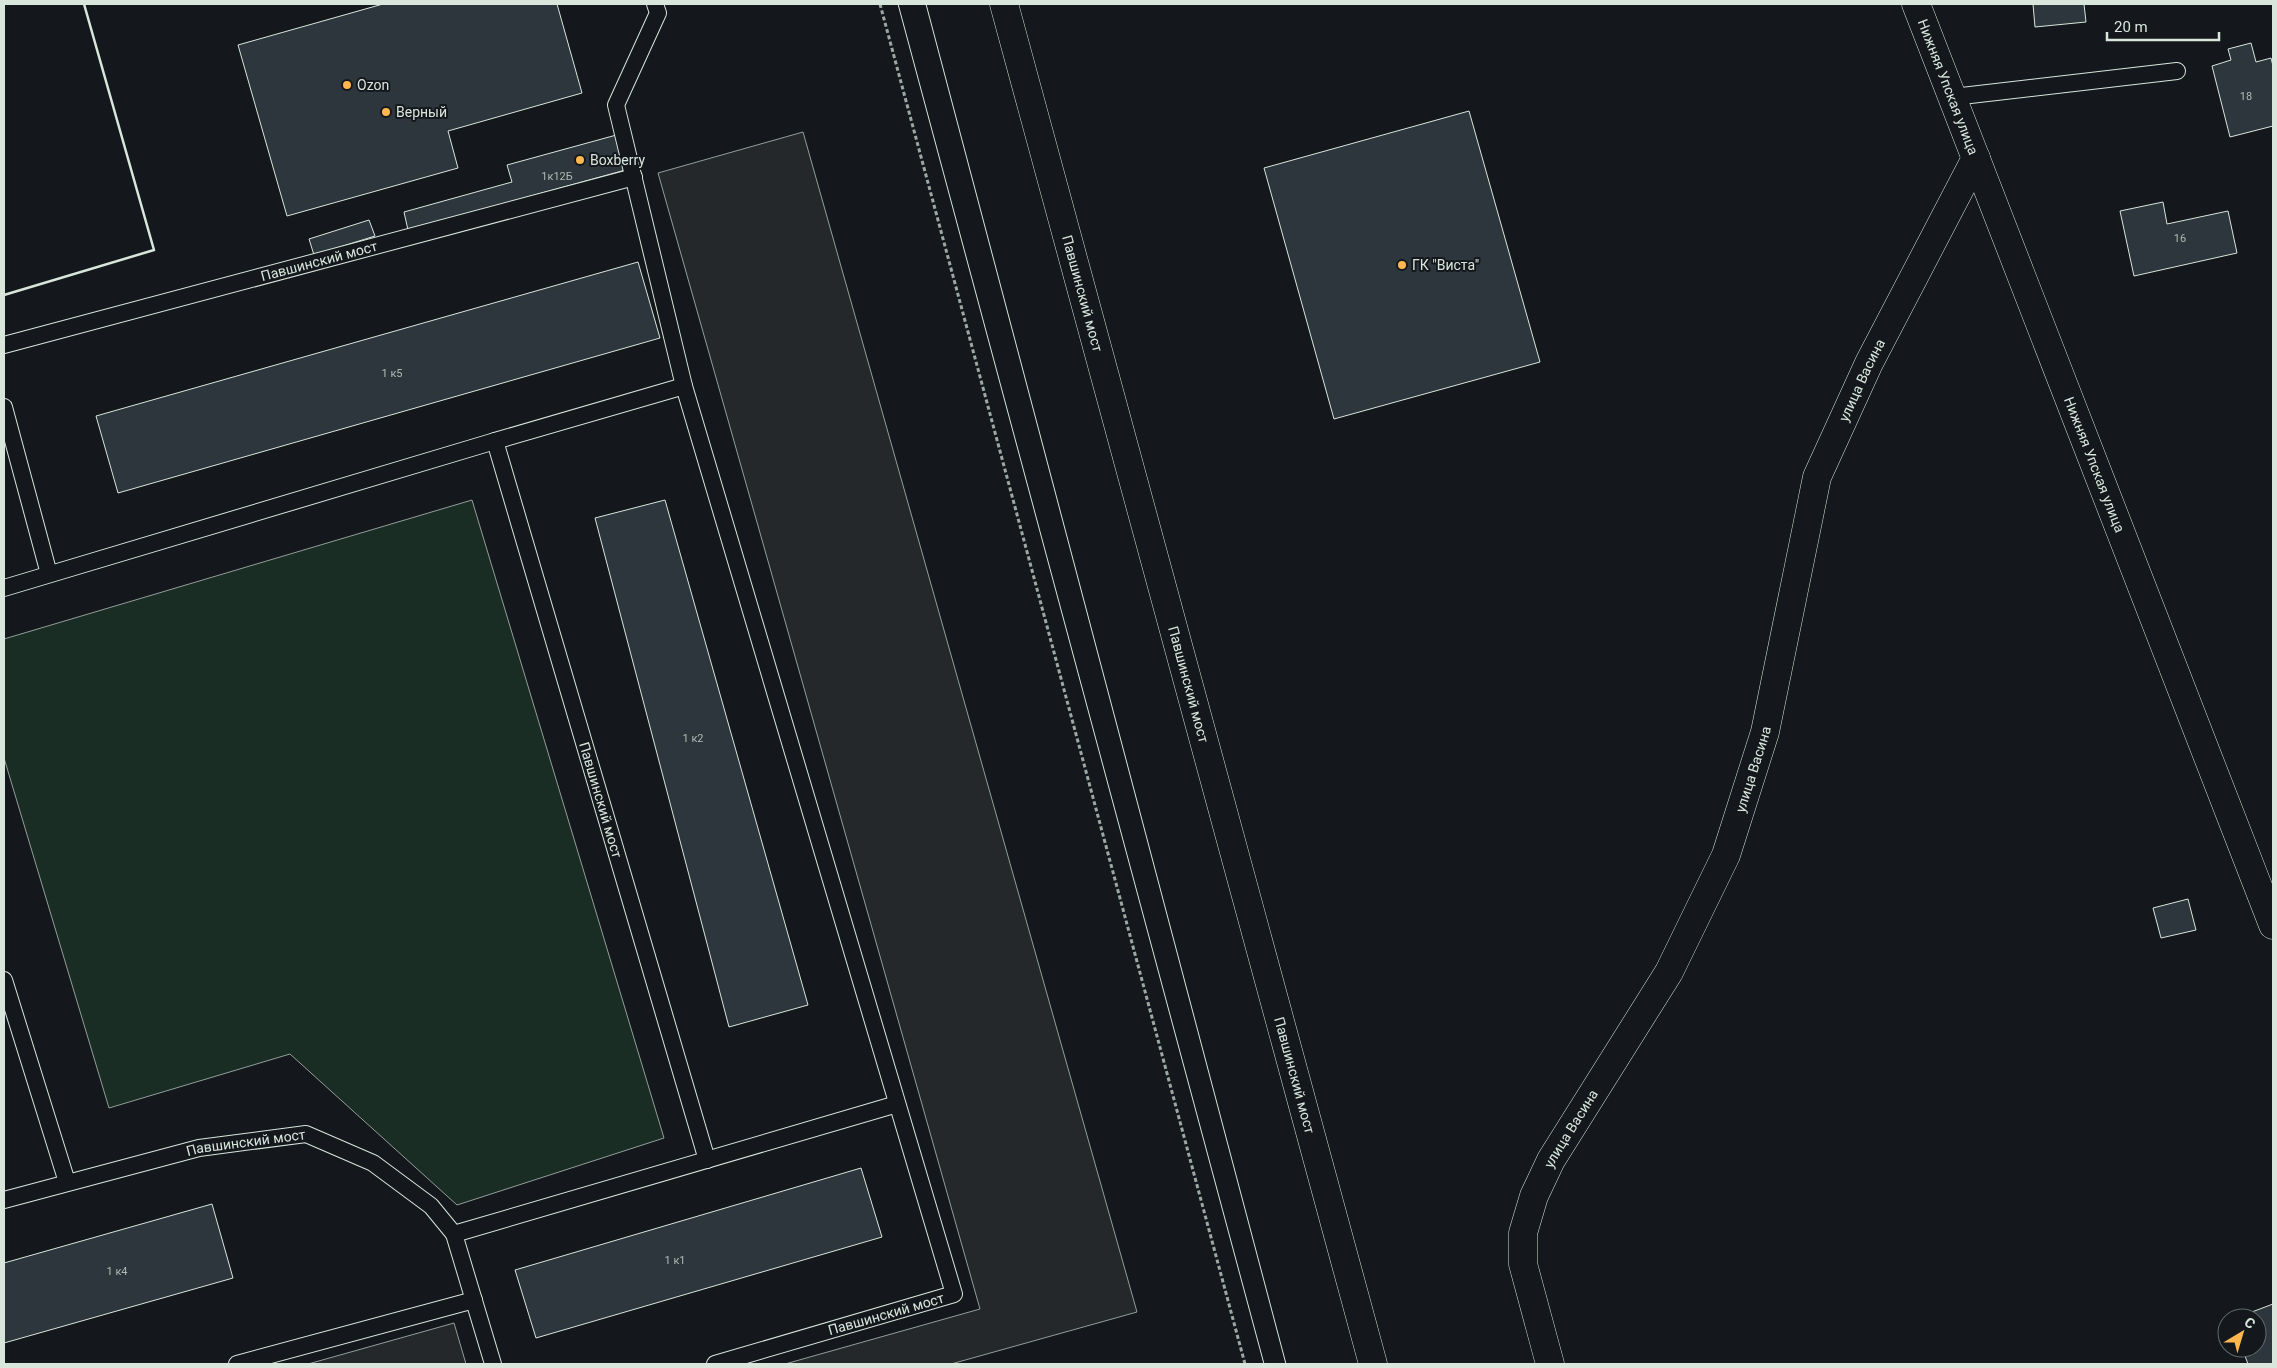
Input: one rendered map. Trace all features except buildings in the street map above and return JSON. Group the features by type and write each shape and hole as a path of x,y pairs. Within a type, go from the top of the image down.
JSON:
{"street":[{"name":"Павшинский мост","path":"1004,4 1373,1364"},
{"name":"Нижняя Упская улица","path":"1916,4 2273,925"},
{"name":"улица Васина","path":"1550,1364 1523,1264 1523,1233 1534,1196 1551,1160 1668,972 1726,855 1765,732 1817,477 1869,363 1976,158"}],"lane":[{"name":"Павшинский мост","path":"655,4 658,13 616,104 684,386 954,1294 715,1364"},
{"path":"1953,97 2177,70"},
{"name":"Павшинский мост","path":"4,345 634,177"},
{"path":"4,588 684,386"},
{"path":"4,407 49,574"},
{"name":"Павшинский мост","path":"495,441 707,1160"},
{"path":"4,980 67,1182"},
{"path":"454,1234 897,1104"},
{"name":"Павшинский мост","path":"4,1200 199,1148 306,1134 373,1163 431,1206 454,1234 493,1364"},
{"path":"237,1364 474,1300"}],"path":[{"path":"880,4 1245,1364"}],"green space":[{"path":"472,500 664,1138 457,1205 290,1054 109,1108 4,758 4,639"}],"shaded area":[{"path":"803,132 1137,1312 951,1364 785,1364 980,1309 658,173"},
{"path":"454,1323 466,1364 308,1364"}],"tram line":[{"path":"898,4 1264,1364"},
{"path":"926,4 1286,1364"}],"wall":[{"path":"4,295 154,250 84,4"}],"place":[{"name":"Ozon","path":"347,85"},
{"name":"Верный","path":"386,112"},
{"name":"Boxberry","path":"580,160"},
{"name":"ГК \"Виста\"","path":"1402,265"}]}
